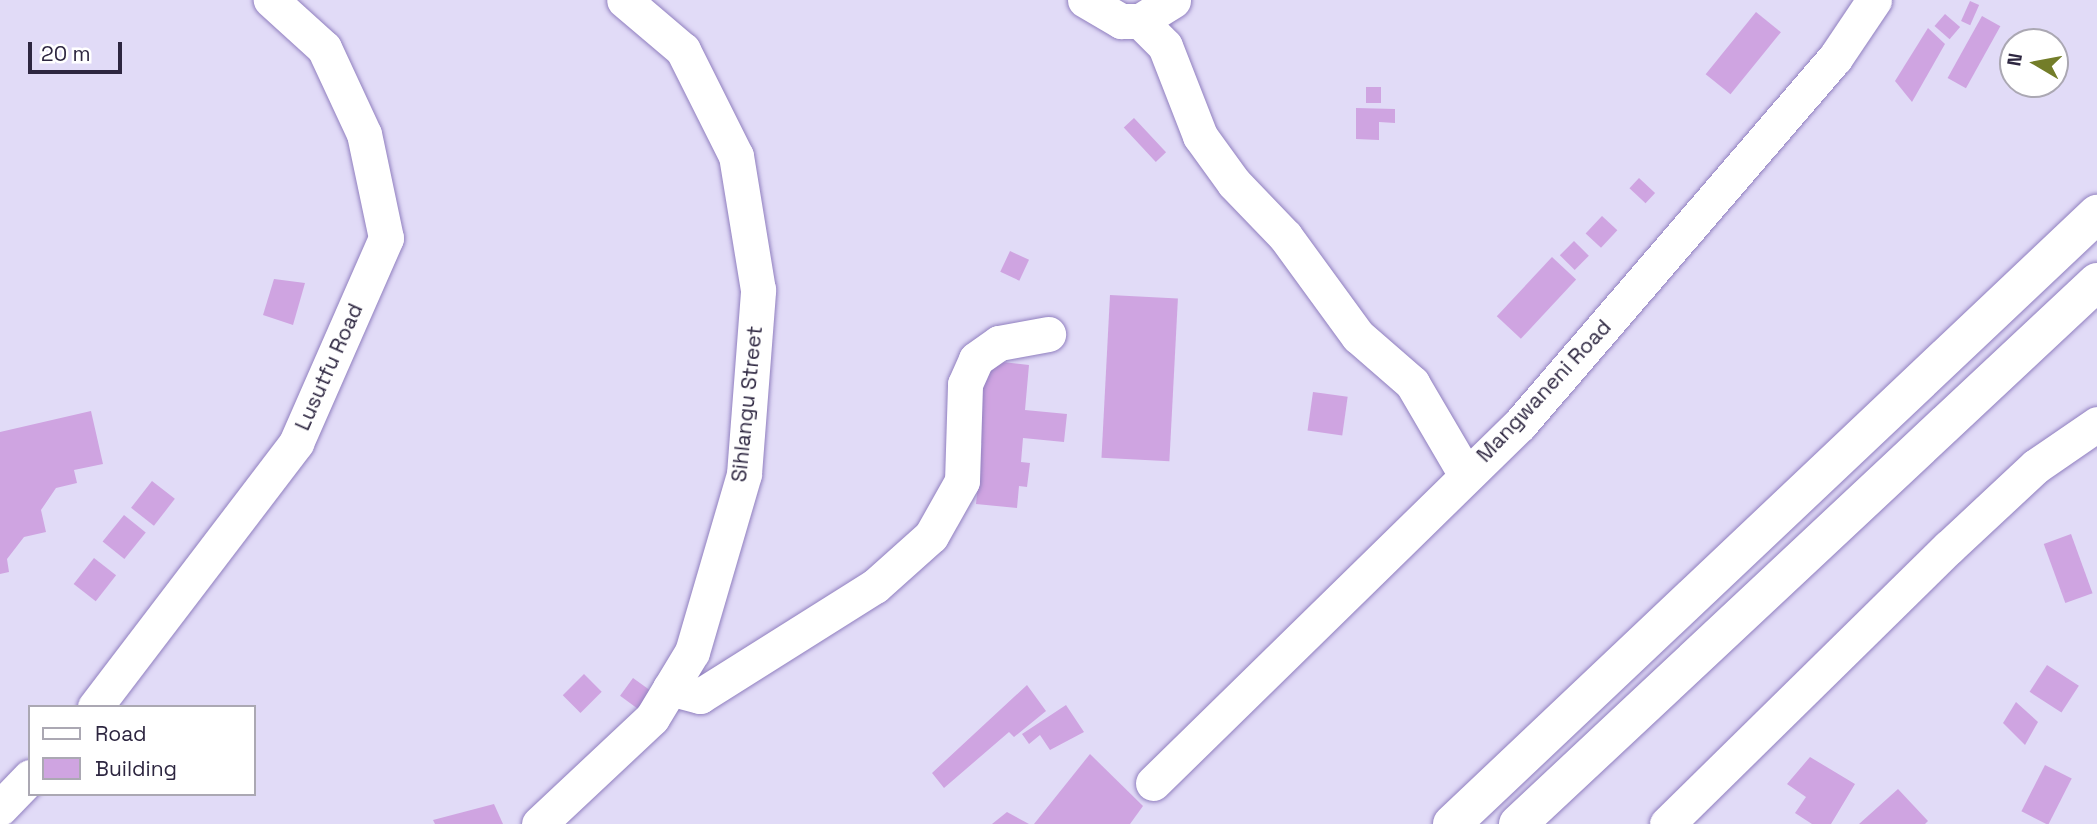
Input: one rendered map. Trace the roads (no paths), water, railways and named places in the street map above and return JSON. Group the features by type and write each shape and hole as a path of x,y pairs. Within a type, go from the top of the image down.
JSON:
{"highway":[{"path":"2048,261 2097,208"},
{"path":"1452,824 2097,214"},
{"path":"1518,824 2097,282"}],"street":[{"name":"Lusutfu Road","path":"97,705 296,443 386,238 365,134 324,48 271,0"},
{"name":"Sihlangu Street","path":"539,824 652,718 692,652 744,474 758,290 736,156 683,50 624,0"},
{"path":"1086,0 1121,21 1140,21 1172,0"},
{"name":"Mangwaneni Road","path":"1153,783 1520,424 1835,58 1874,0"},
{"path":"1140,21 1165,46 1200,136 1234,183 1284,236 1358,336 1412,383 1466,475"},
{"path":"670,688 700,696 875,586 931,536 962,481 965,384 976,359 999,343 1048,334"},
{"path":"1667,824 1948,548 2036,466 2097,424"},
{"path":"0,808 28,779"}]}
